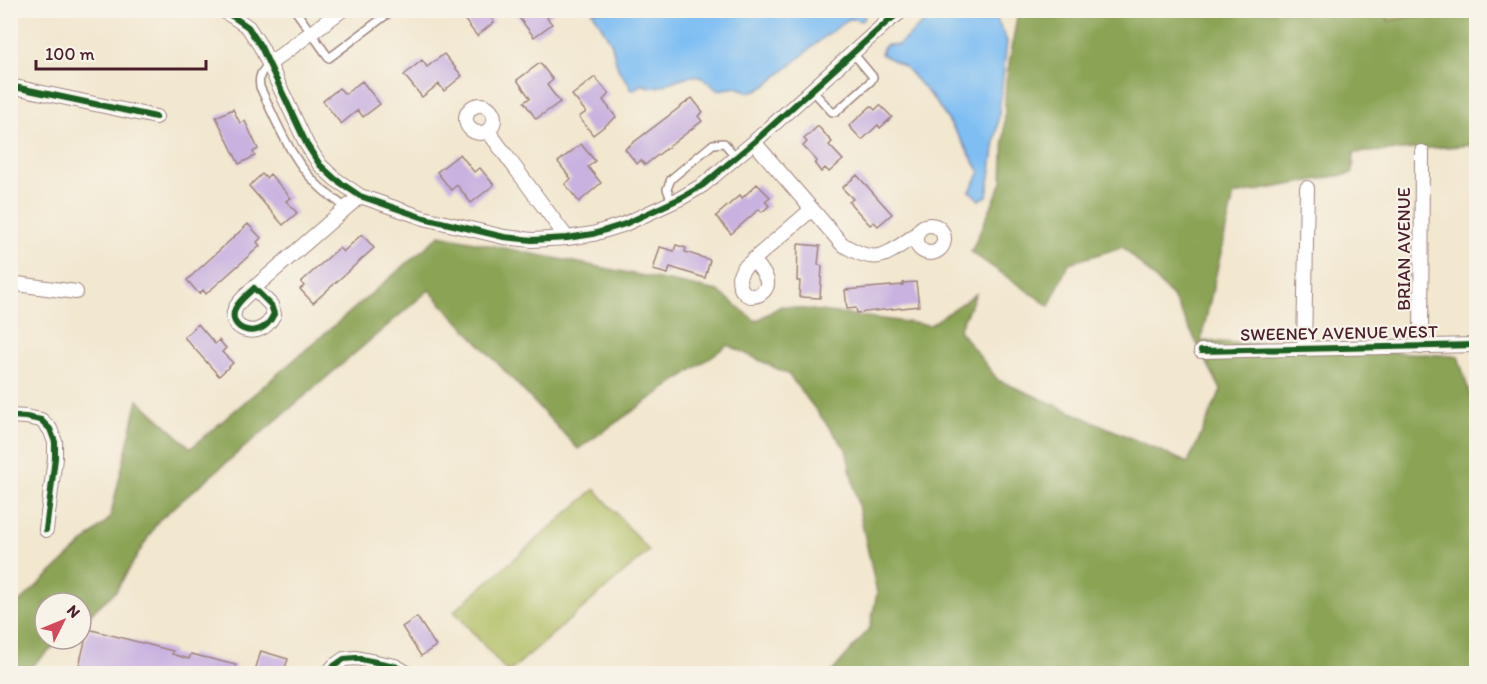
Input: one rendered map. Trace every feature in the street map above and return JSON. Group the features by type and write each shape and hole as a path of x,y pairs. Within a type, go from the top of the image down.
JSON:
{"street":[{"path":"222,10 248,27 261,47 307,145 320,165 335,179 360,196 424,218 504,237 532,240 594,234 625,224 672,202 703,184 903,10"},
{"path":"269,64 342,10"},
{"path":"10,86 156,117"},
{"path":"488,131 567,238"},
{"path":"754,142 842,244 855,252 869,257 883,256 917,234"},
{"name":"BRIAN AVENUE","path":"1421,346 1422,152"},
{"path":"1304,349 1307,188"},
{"path":"254,288 360,196"},
{"path":"753,260 811,210"},
{"path":"10,283 76,292"},
{"name":"SWEENEY AVENUE WEST","path":"1201,351 1476,345"},
{"path":"10,416 41,420 50,429 55,442 46,530"},
{"path":"327,674 344,659 356,658 395,666 409,674"}],"lane":[{"path":"295,10 329,58 393,10"},
{"path":"812,90 832,112 836,112 871,81 873,77 853,53"},
{"path":"269,64 262,72 259,80 260,87 291,149 304,170 322,190 346,208"},
{"path":"672,202 666,189 671,179 713,144 724,143 736,157"}],"green space":[{"path":"1018,11 1389,11 1388,21 1447,11 1476,15 1476,145 1354,153 1353,173 1234,195 1201,341 1458,356 1476,414 1476,673 831,673 870,628 877,593 846,449 788,374 728,345 578,449 429,290 158,521 116,591 93,611 93,591 33,591 33,651 49,651 24,673 11,674 11,610 110,518 138,400 191,448 440,235 718,291 756,321 781,306 930,325 976,294 959,330 998,380 1188,463 1221,390 1173,297 1123,247 1069,263 1049,306 971,252 1002,182 1006,82"},
{"path":"1389,11 1447,11 1387,22"},
{"path":"1447,11 1476,11 1476,15"},
{"path":"595,489 649,551 508,673 454,611"}],"water":[{"path":"592,11 862,11 865,18 861,21 849,19 767,85 757,91 749,92 737,87 717,90 696,76 685,77 656,87 642,84 634,90 630,89 618,69 611,42"},
{"path":"960,11 986,11 996,18 1007,41 987,196 979,200 970,191 980,172 936,102 905,67 881,54 886,45 898,45 926,21"}],"building":[{"path":"457,10 497,10 490,16 494,22 477,36"},
{"path":"513,10 556,10 547,18 552,24 534,37"},
{"path":"444,54 462,76 444,91 439,84 422,97 404,75 422,60 427,67"},
{"path":"540,63 553,80 547,85 560,102 536,119 524,102 530,98 517,80"},
{"path":"595,77 609,94 603,100 616,117 593,135 579,117 586,112 572,95"},
{"path":"362,81 380,104 363,117 358,110 341,124 323,101 339,88 345,94"},
{"path":"692,98 703,112 698,116 702,121 645,165 641,160 637,164 625,149"},
{"path":"880,105 892,117 880,128 878,125 862,140 849,126 871,106 875,110"},
{"path":"233,109 240,123 245,121 258,149 253,152 255,156 239,164 216,117"},
{"path":"818,126 832,142 829,145 843,160 829,172 825,168 821,172 815,164 817,161 803,146 807,142 804,139"},
{"path":"581,144 595,161 588,167 601,183 579,202 565,184 571,179 558,162"},
{"path":"460,154 474,172 480,168 494,185 471,203 457,185 451,190 437,172"},
{"path":"262,174 266,178 270,174 291,198 286,201 297,213 283,225 249,186"},
{"path":"857,175 892,214 878,226 874,222 870,225 849,202 853,199 842,188"},
{"path":"757,184 770,197 765,201 769,206 762,212 759,209 731,234 716,216 740,195 742,198"},
{"path":"248,224 261,238 257,242 260,246 206,294 203,290 199,294 187,280"},
{"path":"362,234 374,248 313,303 300,289 304,286 301,282 339,248 343,252"},
{"path":"798,244 820,246 818,265 822,266 820,298 799,297"},
{"path":"676,245 686,248 685,252 710,260 705,278 670,267 668,274 653,270 660,247 674,251"},
{"path":"916,282 919,306 857,313 856,308 847,309 845,290"},
{"path":"198,324 215,344 219,340 226,348 222,352 233,363 219,376 184,337"},
{"path":"417,617 436,646 421,656 402,627"},
{"path":"93,630 173,651 172,654 189,659 191,654 236,665 233,674 77,674 83,651 93,651"},
{"path":"261,651 288,659 283,674 254,674"}],"cycle path":[{"path":"222,10 248,27 261,47 307,145 320,165 335,179 360,196 424,218 504,237 532,240 593,234 625,224 703,185 903,10"},
{"path":"10,86 156,117"},
{"path":"254,288 271,305 274,314 263,327 250,331 239,326 234,316 238,303 254,288"},
{"path":"1201,351 1476,345"},
{"path":"10,416 41,420 50,429 55,442 46,530"},
{"path":"327,674 344,659 356,658 395,666 409,674"}]}
